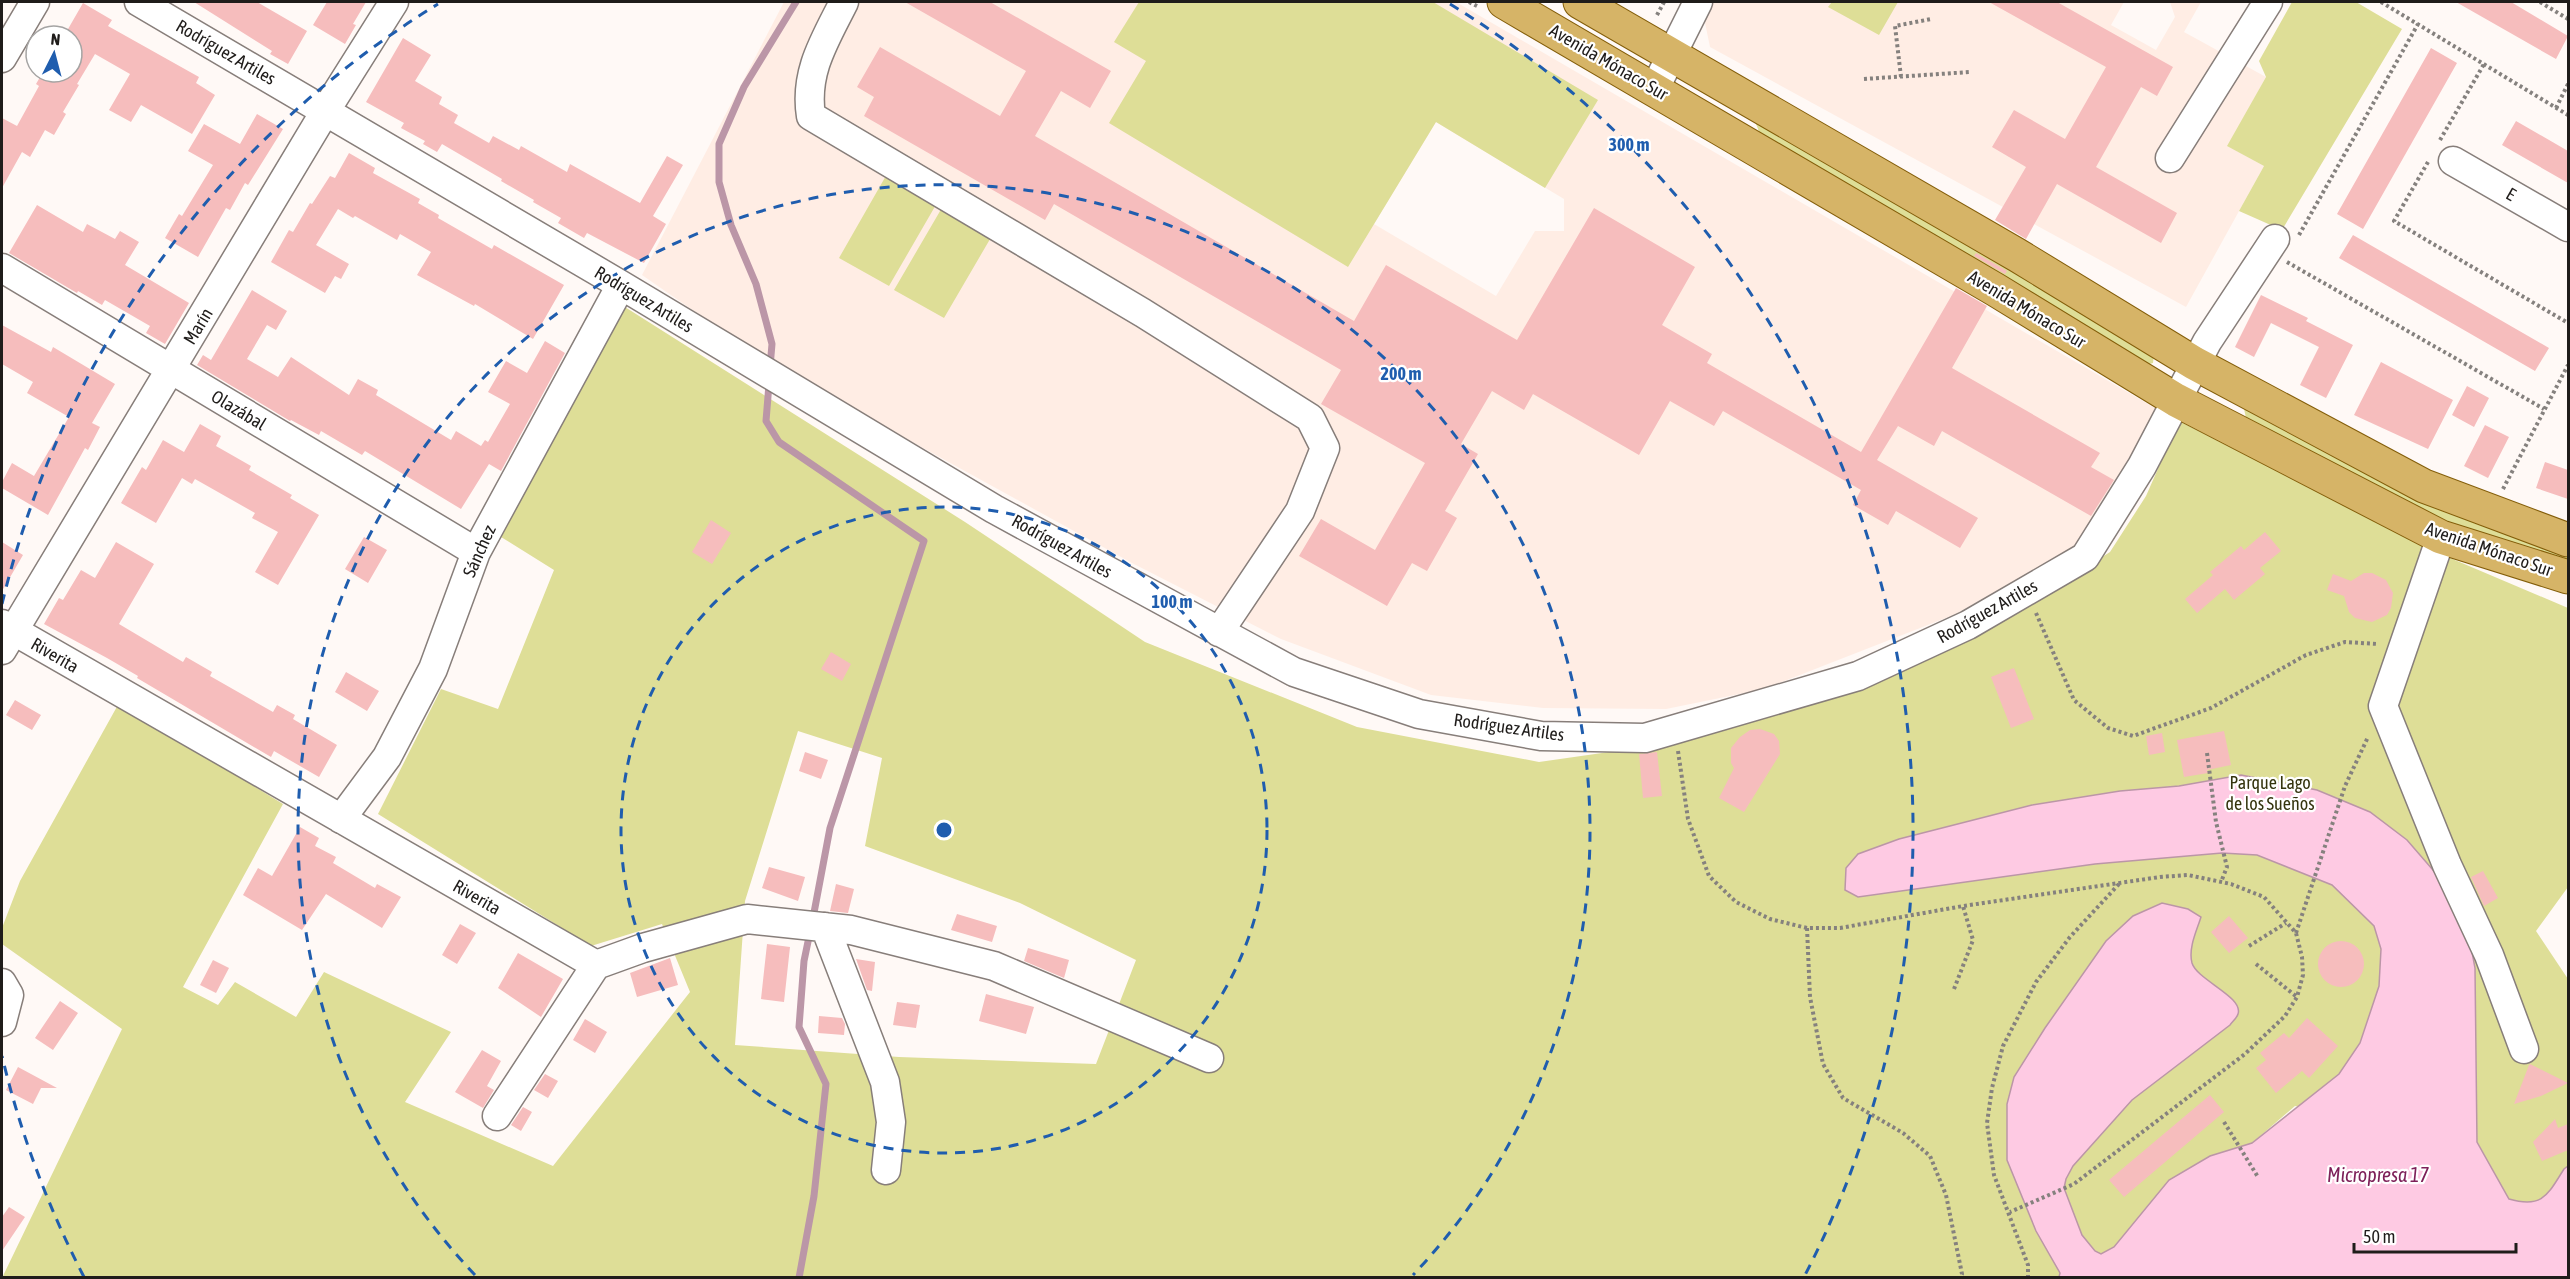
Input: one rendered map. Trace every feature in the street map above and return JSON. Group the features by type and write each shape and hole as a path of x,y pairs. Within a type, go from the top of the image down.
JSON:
{"main road":[{"name":"Avenida Mónaco Sur","path":"1504,2 1655,88 2006,296 2176,400 2441,537 2568,577"},
{"name":"Avenida Mónaco Sur","path":"1580,2 2017,255 2194,363 2424,486 2568,540"},
{"path":"2441,537 2458,499"}],"street":[{"path":"2,58 35,2"},
{"name":"Rodríguez Artiles","path":"139,2 326,110 994,509 1294,672 1419,714 1541,736 1646,738 1858,676 1968,624 2085,557 2142,466 2194,363 2285,247"},
{"name":"Marín","path":"5,635 172,370 326,110 394,2"},
{"path":"844,2 814,64 808,97 811,116 1143,313 1310,418 1325,448 1300,511 1219,632"},
{"path":"1655,88 1698,2"},
{"path":"2170,158 2268,2"},
{"name":"E","path":"2442,152 2568,228"},
{"name":"Olazábal","path":"2,268 476,552"},
{"name":"Sánchez","path":"341,819 387,757 433,669 476,552 621,285"},
{"path":"2441,537 2383,706 2447,865 2489,955 2524,1049"},
{"name":"Riverita","path":"5,635 341,819 596,965"},
{"path":"497,1116 596,965 643,948 747,919 851,930 994,966 1209,1058"},
{"path":"825,927 885,1082 891,1122 886,1170"},
{"path":"2,983 9,995 2,1022"}],"path":[{"path":"1654,21 1664,2"},
{"path":"2381,2 2568,115"},
{"path":"2540,2 2568,19"},
{"path":"1901,77 1895,26 1931,19"},
{"path":"2418,24 2285,247 2544,409"},
{"path":"2484,64 2442,152 2394,221 2568,323"},
{"path":"1864,79 1970,72"},
{"path":"2556,108 2568,84"},
{"path":"2491,512 2568,365"},
{"path":"2021,593 2037,616 2074,700 2108,728 2133,736 2211,708 2306,655 2345,642 2378,644 2403,651"},
{"path":"2296,933 2345,786 2383,706"},
{"path":"1674,730 1688,819 1709,876 1736,902 1770,919 1807,928 1840,927 1963,906 2188,875 2221,882 2264,897 2296,933 2302,957 2303,975 2297,997 2284,1016 2244,1054 2074,1184 2010,1212"},
{"path":"2207,753 2216,822 2227,867 2221,882"},
{"path":"2028,1278 2028,1265 2010,1212 1994,1175 1987,1123 1992,1088 2004,1046 2036,982 2070,937 2120,883"},
{"path":"1954,989 1973,940 1963,906"},
{"path":"2249,946 2286,922"},
{"path":"1807,928 1810,997 1823,1064 1843,1098 1903,1133 1930,1156 1946,1195 1962,1274 1960,1278"},
{"path":"2256,964 2297,997"},
{"path":"2224,1122 2258,1177"}],"shaded area":[{"path":"784,2 1456,2 2155,408 2119,485 2079,544 1956,614 1764,689 1666,709 1543,708 1431,695 1281,639 1132,563 769,363 642,275","holes":["1436,122 1564,199 1564,231 1535,231 1496,296 1374,224"]},
{"path":"1713,2 2124,2 2111,25 2156,50 2175,17 2170,2 2201,2 2184,32 2266,77 2228,146 2264,166 2186,307 1710,47 1704,18"}],"green space":[{"path":"1139,2 1433,2 1598,100 1545,188 1436,122 1348,267 1109,123 1146,61 1114,42"},
{"path":"1832,2 1898,2 1879,35 1828,7"},
{"path":"2292,2 2356,2 2402,29 2282,230 2239,211 2264,166 2227,146 2266,77 2259,61"},
{"path":"1764,122 2154,354 2153,363 2146,365 1760,134 1756,124"},
{"path":"887,174 937,203 889,286 839,258"},
{"path":"943,206 993,234 944,318 894,290"},
{"name":"Parque Lago de los Sueños","path":"617,302 965,522 1145,642 1357,727 1539,762 1616,751 2011,615 2110,552 2146,496 2179,421 2436,552 2568,608 2568,887 2536,931 2568,979 2568,1166 2544,1197 2530,1202 2521,1202 2509,1199 2477,1142 2295,1106 2252,1143 2169,1180 2114,1247 2069,1277 2,1278 122,1029 2,944 2,928 20,881 119,703 283,804 183,987 218,1005 235,982 296,1017 324,972 451,1032 405,1102 553,1166 690,992 662,924 591,946 378,814 441,689 498,709 554,570 501,537","holes":["798,731 882,758 865,846 1020,903 1136,960 1096,1064 899,1057 735,1045 745,901"]},
{"path":"2252,405 2568,554 2568,567 2426,513 2246,418 2244,409"}],"water":[{"name":"Micropresa 17","path":"2241,775 2317,790 2370,812 2407,840 2439,877 2467,925 2475,968 2477,1142 2509,1199 2520,1202 2530,1202 2543,1197 2568,1166 2568,1277 2059,1277 2060,1273 2036,1231 2007,1160 2007,1104 2014,1077 2106,941 2133,916 2162,903 2188,909 2201,917 2192,945 2192,963 2202,976 2234,1001 2238,1014 2230,1025 2132,1100 2073,1166 2064,1188 2082,1235 2095,1251 2101,1254 2114,1247 2169,1180 2210,1156 2252,1143 2339,1074 2360,1043 2379,986 2381,949 2374,926 2332,885 2257,855 2222,853 2095,864 1858,897 1845,890 1846,868 1858,854 1899,839 2032,805 2120,791 2179,786"}],"building":[{"path":"194,2 257,2 307,31 288,64 270,54 272,51"},
{"path":"327,2 366,2 345,44 313,25"},
{"path":"905,2 990,2 1111,71 1090,108 1061,91 1035,136 1354,321 1386,265 1517,340 1594,208 1695,267 1662,325 1712,354 1707,363 1861,452 1956,288 1987,306 1952,368 2100,453 2091,467 2114,480 2091,516 1942,431 1934,446 1898,426 1877,460 1978,518 1960,548 1896,511 1888,525 1853,505 1861,490 1723,411 1714,426 1670,401 1639,455 1533,394 1524,410 1492,391 1461,444 1478,454 1445,511 1457,518 1427,571 1412,563 1387,606 1299,556 1321,519 1375,550 1425,463 1321,404 1341,370 1054,204 1045,220 864,116 874,97 857,87 880,47 1000,116 1026,71"},
{"path":"1989,2 2057,2 2173,67 2157,96 2141,87 2096,167 2177,213 2161,243 2057,184 2026,239 1995,220 2026,167 1992,147 2014,110 2065,139 2106,67"},
{"path":"2456,2 2511,2 2568,36 2556,59"},
{"path":"83,3 112,20 108,26 199,77 196,83 215,95 192,134 141,105 131,122 109,110 130,74 95,54 84,72 84,24 71,24"},
{"path":"403,38 431,55 415,81 442,97 439,104 458,115 454,123 489,143 493,136 519,150 521,146 567,172 570,164 640,203 667,156 683,165 653,216 666,224 644,263 587,233 584,238 558,223 561,218 501,181 502,179 442,144 437,152 423,144 425,141 401,128 404,123 366,102"},
{"path":"2431,48 2457,63 2363,229 2337,214"},
{"path":"36,84 79,85 63,112 66,114 54,135 45,130 30,157 22,152 2,188 2,118 17,126 39,86"},
{"path":"257,114 283,129 248,185 245,183 230,210 226,208 198,257 165,238 179,214 182,216 213,165 188,151 204,124 240,144"},
{"path":"2516,121 2568,151 2568,183 2502,145"},
{"path":"349,153 375,168 373,173 420,199 418,203 439,215 438,218 492,249 494,245 564,285 533,339 475,304 474,306 417,275 431,252 400,234 397,240 338,209 316,245 349,264 341,279 335,276 325,293 271,262 289,230 293,232 310,203 312,204 330,176 335,178"},
{"path":"37,205 83,232 87,224 115,239 120,231 139,242 125,265 189,303 165,344 146,333 150,326 105,300 102,305 78,291 77,293 9,253"},
{"path":"2353,235 2549,348 2535,371 2339,258"},
{"path":"1976,253 2007,271 2005,274 1974,256"},
{"path":"252,290 287,311 276,330 267,325 247,359 278,377 291,357 349,395 358,379 378,390 376,395 451,440 456,431 481,446 485,440 488,442 510,404 488,392 506,361 527,373 545,341 565,353 501,471 489,464 461,509 365,451 362,455 321,431 319,435 290,421 197,365 203,355 211,360"},
{"path":"2261,295 2308,318 2306,321 2353,345 2326,398 2300,385 2319,347 2271,323 2254,357 2235,347"},
{"path":"2,325 51,352 53,347 115,384 92,423 100,427 88,450 85,448 48,515 2,488 2,482 12,463 34,476 69,417 27,393 33,382 2,364"},
{"path":"2381,362 2453,400 2428,449 2354,415"},
{"path":"2467,386 2489,398 2474,427 2452,415"},
{"path":"200,424 221,436 216,446 251,466 249,470 292,495 290,498 319,515 278,585 255,572 278,532 252,518 255,513 195,479 192,484 182,478 156,523 121,503 142,467 146,470 163,440 184,452"},
{"path":"2485,425 2509,437 2488,478 2464,466"},
{"path":"2545,462 2568,470 2568,499 2536,488"},
{"path":"711,520 731,533 712,564 692,552"},
{"path":"2265,532 2281,551 2260,568 2265,574 2234,600 2225,589 2197,613 2185,599 2213,575 2210,572 2241,546 2244,550"},
{"path":"364,537 387,550 368,583 345,569"},
{"path":"2,542 23,555 2,591"},
{"path":"116,542 154,564 119,624 183,662 186,657 212,672 210,676 273,712 277,705 295,715 293,719 337,745 319,777 274,751 271,757 137,678 138,676 44,624 59,598 63,600 81,570 95,578"},
{"path":"2364,573 2372,573 2386,580 2393,593 2391,608 2387,615 2372,622 2355,618 2349,612 2344,596 2327,590 2333,574 2351,581"},
{"path":"831,652 851,664 842,681 821,669"},
{"path":"2014,668 2034,719 2011,728 1991,677"},
{"path":"346,672 379,691 367,711 335,692"},
{"path":"15,700 41,715 32,730 6,715"},
{"path":"1760,729 1774,734 1779,741 1780,754 1744,812 1719,798 1734,768 1731,763 1731,748 1750,730"},
{"path":"2224,731 2231,765 2207,770 2208,773 2184,777 2177,740"},
{"path":"2162,733 2165,752 2149,755 2146,736"},
{"path":"805,752 828,760 821,779 799,771"},
{"path":"1657,752 1662,796 1643,798 1639,754"},
{"path":"300,827 319,838 315,846 336,857 333,863 375,888 377,884 401,897 382,928 326,894 302,930 243,895 258,868 272,876"},
{"path":"769,867 805,877 798,901 762,888"},
{"path":"2483,871 2498,898 2484,906 2471,877"},
{"path":"836,884 854,889 848,913 830,911"},
{"path":"957,914 997,926 992,942 951,930"},
{"path":"2229,916 2248,938 2229,953 2211,932"},
{"path":"460,924 476,933 457,964 442,955"},
{"path":"2341,941 2357,948 2364,964 2357,980 2341,987 2325,980 2318,964 2325,948"},
{"path":"767,944 790,947 784,1002 761,999"},
{"path":"1028,948 1069,960 1064,978 1024,961"},
{"path":"518,953 563,979 541,1017 498,988"},
{"path":"670,958 678,985 637,997 630,973"},
{"path":"856,959 875,962 872,991 867,990"},
{"path":"213,960 229,968 216,993 200,985"},
{"path":"986,994 1034,1007 1026,1034 979,1021"},
{"path":"60,1001 78,1013 53,1050 35,1038"},
{"path":"897,1002 920,1005 916,1028 893,1025"},
{"path":"819,1016 842,1018 845,1024 844,1035 818,1033"},
{"path":"2307,1018 2338,1046 2309,1078 2302,1071 2276,1093 2256,1068 2266,1060 2260,1053 2284,1033 2289,1038"},
{"path":"585,1019 607,1032 595,1053 573,1040"},
{"path":"482,1050 501,1061 487,1086 494,1090 483,1108 455,1092"},
{"path":"2529,1065 2568,1083 2541,1096 2514,1104"},
{"path":"18,1067 57,1088 41,1088 33,1104 6,1090"},
{"path":"545,1074 558,1081 548,1098 534,1090"},
{"path":"2210,1095 2224,1112 2124,1197 2109,1180"},
{"path":"523,1107 532,1112 521,1131 511,1125"},
{"path":"2555,1119 2558,1128 2568,1124 2568,1150 2542,1161 2533,1142"},
{"path":"9,1207 25,1217 2,1251 2,1217"}],"waterway":[{"path":"770,367 772,344 756,284 731,225 719,182 719,144 744,87 796,2"},
{"path":"769,384 766,421 779,442 924,541 830,828 813,918"},
{"path":"799,1278 814,1196 826,1084 799,1027 804,961 810,932"}]}
